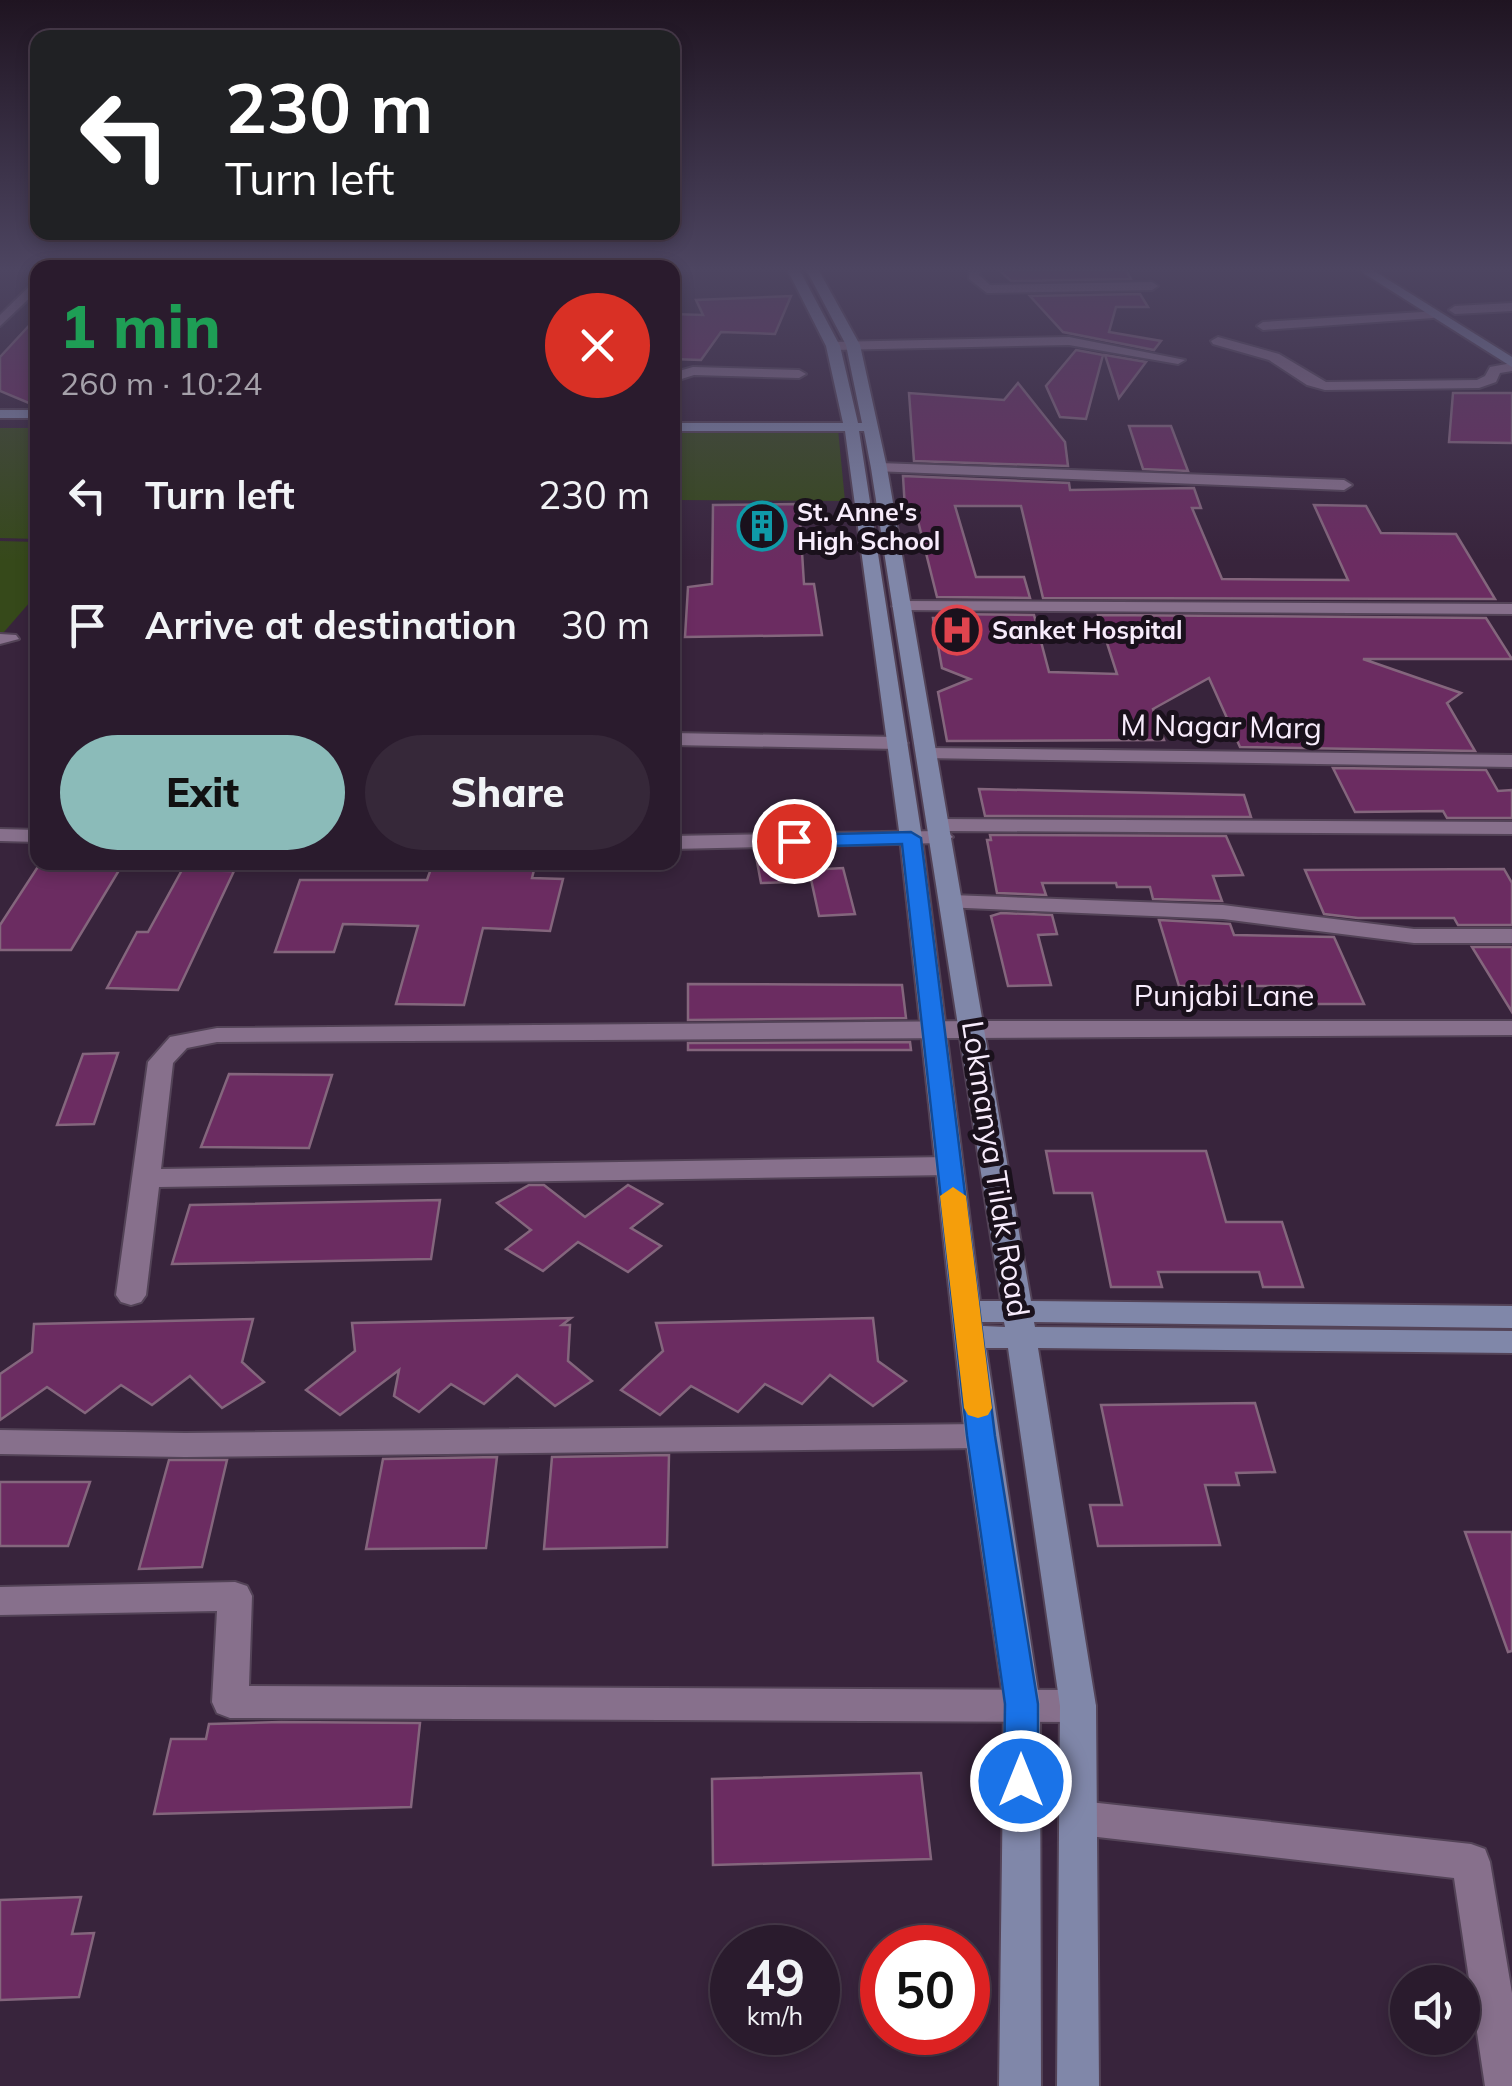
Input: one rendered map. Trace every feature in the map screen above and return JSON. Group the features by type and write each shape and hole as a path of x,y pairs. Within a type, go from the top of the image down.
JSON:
{"main road":[{"name":"Lokmanya Tilak Road","path":"847,366 859,422 936,1029 981,1436 1022,1704 1020,2086"},
{"path":"0,414 30,414"},
{"path":"680,418 859,422"},
{"name":"Lokmanya Tilak Road","path":"859,422 878,468 929,754 1078,1706 1078,2086"},
{"path":"680,427 859,422"},
{"path":"0,425 30,425"},
{"path":"968,1324 1512,1317"},
{"path":"1018,1323 1512,1342"}],"street":[{"path":"1288,366 1325,386 1480,384 1491,378 1495,370 1507,366"},
{"path":"680,375 694,371 799,374"},
{"path":"878,468 1344,485"},
{"path":"901,606 1512,609"},
{"path":"680,738 898,743"},
{"name":"M Nagar Marg","path":"929,754 1512,761"},
{"path":"680,843 911,838 941,831 1512,828"},
{"path":"0,835 30,836"},
{"path":"951,902 1223,912 1414,936 1512,936"},
{"name":"Punjabi Lane","path":"131,1295 161,1062 179,1042 216,1036 974,1028 1512,1028"},
{"path":"146,1178 950,1166"},
{"path":"0,1442 184,1445 981,1436"},
{"path":"0,1601 235,1596 230,1702 1078,1706"},
{"path":"1080,1818 1471,1862 1506,2086"}],"green space":[{"path":"0,428 30,428 30,539 0,538"},
{"path":"680,429 838,429 845,501 680,500"},
{"path":"0,541 30,542 30,602 0,632"}],"building":[{"path":"0,366 30,366 30,404 0,391"},
{"path":"1062,366 1100,366 1086,419 1060,417 1046,386"},
{"path":"1109,366 1143,366 1119,398"},
{"path":"1018,383 1065,442 1068,466 914,461 909,393 1004,400"},
{"path":"1453,393 1512,393 1512,443 1449,442"},
{"path":"1129,426 1171,426 1188,471 1143,469"},
{"path":"903,476 1069,483 1070,490 1194,488 1201,508 1192,508 1222,579 1348,580 1314,505 1366,506 1381,533 1456,534 1495,599 1043,598 1021,506 955,506 976,577 1024,577 1030,598 937,597 915,509 905,509"},
{"path":"799,504 804,584 814,584 822,635 685,637 688,587 712,584 713,505"},
{"path":"941,614 1034,615 1049,672 1117,674 1098,615 1486,618 1512,659 1363,659 1461,693 1447,703 1475,751 1240,747 1209,678 1153,709 1164,740 947,741 938,692 970,679 942,668 933,618 942,618"},
{"path":"1333,768 1486,770 1498,791 1512,790 1512,818 1447,818 1443,811 1355,812"},
{"path":"979,789 1244,795 1251,817 985,816"},
{"path":"990,835 1226,836 1243,875 1213,876 1222,901 1153,899 1150,887 1117,887 1116,883 1042,883 1046,895 997,893 987,840 991,840"},
{"path":"785,850 791,882 761,883 755,851"},
{"path":"843,868 855,914 819,916 809,870"},
{"path":"1504,869 1512,883 1512,925 1458,925 1454,918 1324,914 1305,870"},
{"path":"36,870 119,870 71,950 0,950 0,925"},
{"path":"182,870 234,871 178,990 107,988 137,932 148,932"},
{"path":"431,870 534,870 532,878 563,879 550,931 483,928 464,1005 396,1004 418,926 343,924 334,952 275,952 300,880 427,880"},
{"path":"1052,915 1057,934 1038,935 1051,985 1008,986 991,916"},
{"path":"1159,920 1230,924 1234,935 1334,937 1364,1004 1311,1004 1304,986 1179,986"},
{"path":"1472,947 1512,947 1512,1012"},
{"path":"688,984 902,985 906,1018 688,1020"},
{"path":"910,1042 911,1050 688,1050 688,1043"},
{"path":"118,1053 94,1124 57,1125 83,1054"},
{"path":"229,1074 332,1075 309,1148 201,1147"},
{"path":"1046,1151 1206,1151 1226,1222 1282,1222 1303,1287 1263,1287 1259,1272 1158,1272 1162,1287 1111,1287 1092,1193 1054,1193"},
{"path":"529,1185 544,1185 585,1217 628,1185 662,1204 631,1228 661,1246 628,1272 578,1242 543,1271 506,1249 531,1230 497,1203"},
{"path":"440,1200 431,1259 172,1264 190,1205"},
{"path":"571,1318 562,1325 570,1325 568,1361 592,1381 555,1406 517,1375 484,1404 451,1384 419,1412 394,1396 399,1370 340,1415 306,1390 355,1351 352,1323"},
{"path":"873,1318 878,1361 906,1381 873,1406 830,1375 802,1404 765,1384 738,1412 691,1386 660,1415 621,1390 663,1351 656,1323"},
{"path":"253,1319 242,1362 264,1382 222,1408 190,1376 152,1405 121,1385 85,1413 47,1387 0,1420 0,1374 32,1352 34,1324"},
{"path":"1255,1403 1275,1472 1236,1473 1239,1485 1205,1485 1220,1545 1098,1546 1090,1505 1122,1505 1101,1405"},
{"path":"669,1455 667,1547 544,1549 552,1457"},
{"path":"497,1457 486,1548 366,1549 383,1459"},
{"path":"169,1460 227,1460 202,1567 139,1569"},
{"path":"0,1482 90,1482 68,1546 0,1546"},
{"path":"1465,1532 1512,1532 1512,1651 1508,1652"},
{"path":"420,1723 411,1807 154,1814 171,1739 206,1739 209,1724"},
{"path":"921,1773 931,1859 713,1865 712,1779"},
{"path":"81,1897 72,1934 94,1933 79,1997 0,2000 0,1900"}],"slow traffic":[{"path":"953,1196 978,1408"}],"place":[{"name":"St. Anne's High School","path":"762,526"},
{"name":"Sanket Hospital","path":"957,630"}],"route":[{"path":"794,841 911,838 981,1436 1022,1704 1021,1781"}]}
